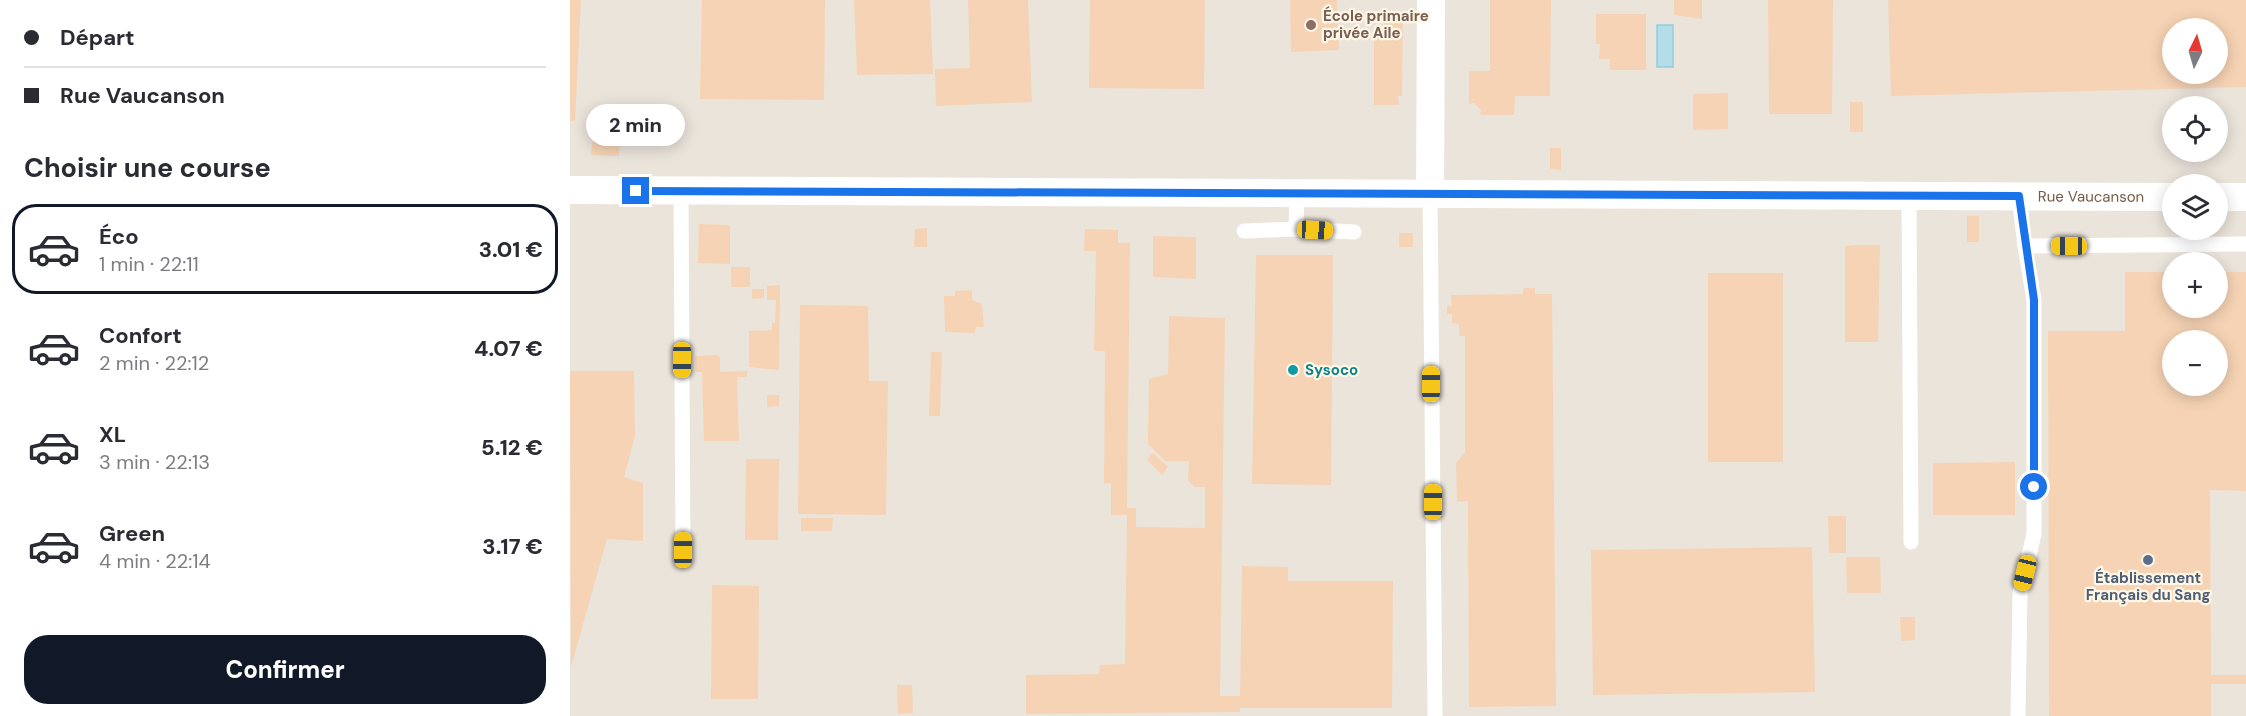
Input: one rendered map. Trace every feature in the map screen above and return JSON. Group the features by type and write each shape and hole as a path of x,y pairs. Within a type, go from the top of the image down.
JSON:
{"street":[{"path":"1430,194 1431,0"},
{"name":"Rue Vaucanson","path":"570,190 2162,197"},
{"path":"2228,197 2246,197"}],"lane":[{"path":"681,191 683,550"},
{"path":"1296,229 1297,194"},
{"path":"1430,194 1435,716"},
{"path":"1909,196 1911,542"},
{"path":"2018,716 2020,593 2034,534 2034,300 2019,196"},
{"path":"1244,231 1296,229 1354,232"},
{"path":"2025,246 2246,244"}],"shaded area":[{"path":"570,0 2246,0 2246,716 570,716"}],"water":[{"path":"1657,25 1673,25 1673,67 1657,67"}],"building":[{"path":"570,0 581,0 575,121 570,121"},
{"path":"702,0 825,0 824,100 700,99"},
{"path":"854,0 930,0 933,74 857,75"},
{"path":"968,0 1028,0 1032,102 936,106 935,69 970,68"},
{"path":"1090,0 1205,0 1204,89 1089,88"},
{"path":"1290,0 1337,0 1339,50 1291,52"},
{"path":"1490,0 1551,0 1550,96 1515,96 1514,115 1480,115 1481,110 1474,103 1469,104 1469,71 1490,71"},
{"path":"1674,0 1702,0 1702,19 1674,15"},
{"path":"1768,0 1833,0 1832,114 1769,114"},
{"path":"1888,0 2246,0 2246,87 1891,96"},
{"path":"1384,13 1403,13 1402,96 1398,96 1399,105 1374,105 1374,37 1385,37"},
{"path":"1596,14 1646,14 1646,70 1610,70 1610,59 1599,59 1600,44 1596,44"},
{"path":"1728,93 1728,129 1693,130 1693,94"},
{"path":"1850,102 1863,102 1863,132 1850,132"},
{"path":"592,142 620,143 619,156 591,155"},
{"path":"1550,148 1561,148 1561,170 1550,169"},
{"path":"1967,216 1979,216 1979,242 1967,242"},
{"path":"699,224 730,225 730,264 698,263"},
{"path":"927,228 927,247 914,247 915,229"},
{"path":"1085,229 1118,230 1118,243 1130,243 1127,508 1136,508 1136,527 1205,528 1205,487 1194,487 1188,480 1189,461 1165,461 1148,444 1149,379 1168,374 1169,316 1225,318 1220,696 1240,696 1242,566 1288,567 1288,581 1393,581 1392,708 1240,708 1240,712 1026,714 1026,675 1099,674 1100,665 1125,664 1127,515 1111,515 1111,483 1104,484 1105,351 1094,351 1096,251 1084,251"},
{"path":"1399,233 1413,233 1413,247 1399,247"},
{"path":"1153,236 1196,237 1196,279 1153,277"},
{"path":"1880,245 1878,342 1845,342 1845,246"},
{"name":"Sysoco","path":"1256,255 1333,255 1331,485 1252,484"},
{"path":"731,267 750,267 750,287 731,287"},
{"path":"2125,272 2162,272 2162,318 2228,318 2228,272 2246,272 2246,491 2210,490 2211,675 2246,675 2246,684 2211,684 2211,716 2049,716 2048,331 2125,331"},
{"path":"1708,273 1783,273 1783,462 1708,462"},
{"path":"780,285 779,370 749,367 749,331 772,330 772,323 775,323 776,300 767,300 767,286"},
{"path":"1523,288 1535,288 1535,294 1552,294 1556,706 1469,707 1468,501 1457,502 1456,463 1465,453 1465,336 1459,336 1459,324 1452,323 1452,314 1447,314 1447,306 1452,306 1451,295 1523,294"},
{"path":"752,289 764,289 764,298 752,299"},
{"path":"972,290 972,300 982,304 984,327 976,327 975,333 945,332 944,296 955,296 955,291"},
{"path":"800,305 868,306 869,381 888,381 886,515 798,514"},
{"path":"931,352 942,352 940,416 929,416"},
{"path":"716,355 720,357 720,372 747,371 747,377 737,377 739,441 704,441 702,372 696,372 695,356"},
{"path":"570,371 634,371 635,436 624,477 643,483 643,541 607,539 571,667"},
{"path":"767,395 779,395 779,406 767,407"},
{"path":"1153,453 1168,467 1162,475 1147,460"},
{"path":"746,459 779,459 778,540 745,540"},
{"path":"2015,462 2015,515 1933,515 1933,463"},
{"path":"1828,516 1846,516 1846,553 1829,553"},
{"path":"801,518 833,518 832,531 801,531"},
{"path":"1812,547 1815,692 1593,695 1591,550"},
{"path":"1846,557 1880,557 1881,593 1847,593"},
{"path":"712,585 759,586 758,699 711,699"},
{"path":"1900,617 1915,617 1915,640 1901,641"},
{"path":"897,685 912,685 913,713 898,714"}],"place":[{"name":"École primaire privée Aile","path":"1311,25"},
{"name":"Sysoco","path":"1293,370"},
{"name":"Établissement Français du Sang","path":"2148,560"}],"route":[{"path":"636,191 2019,196 2022,231 2034,300 2034,487"}]}
